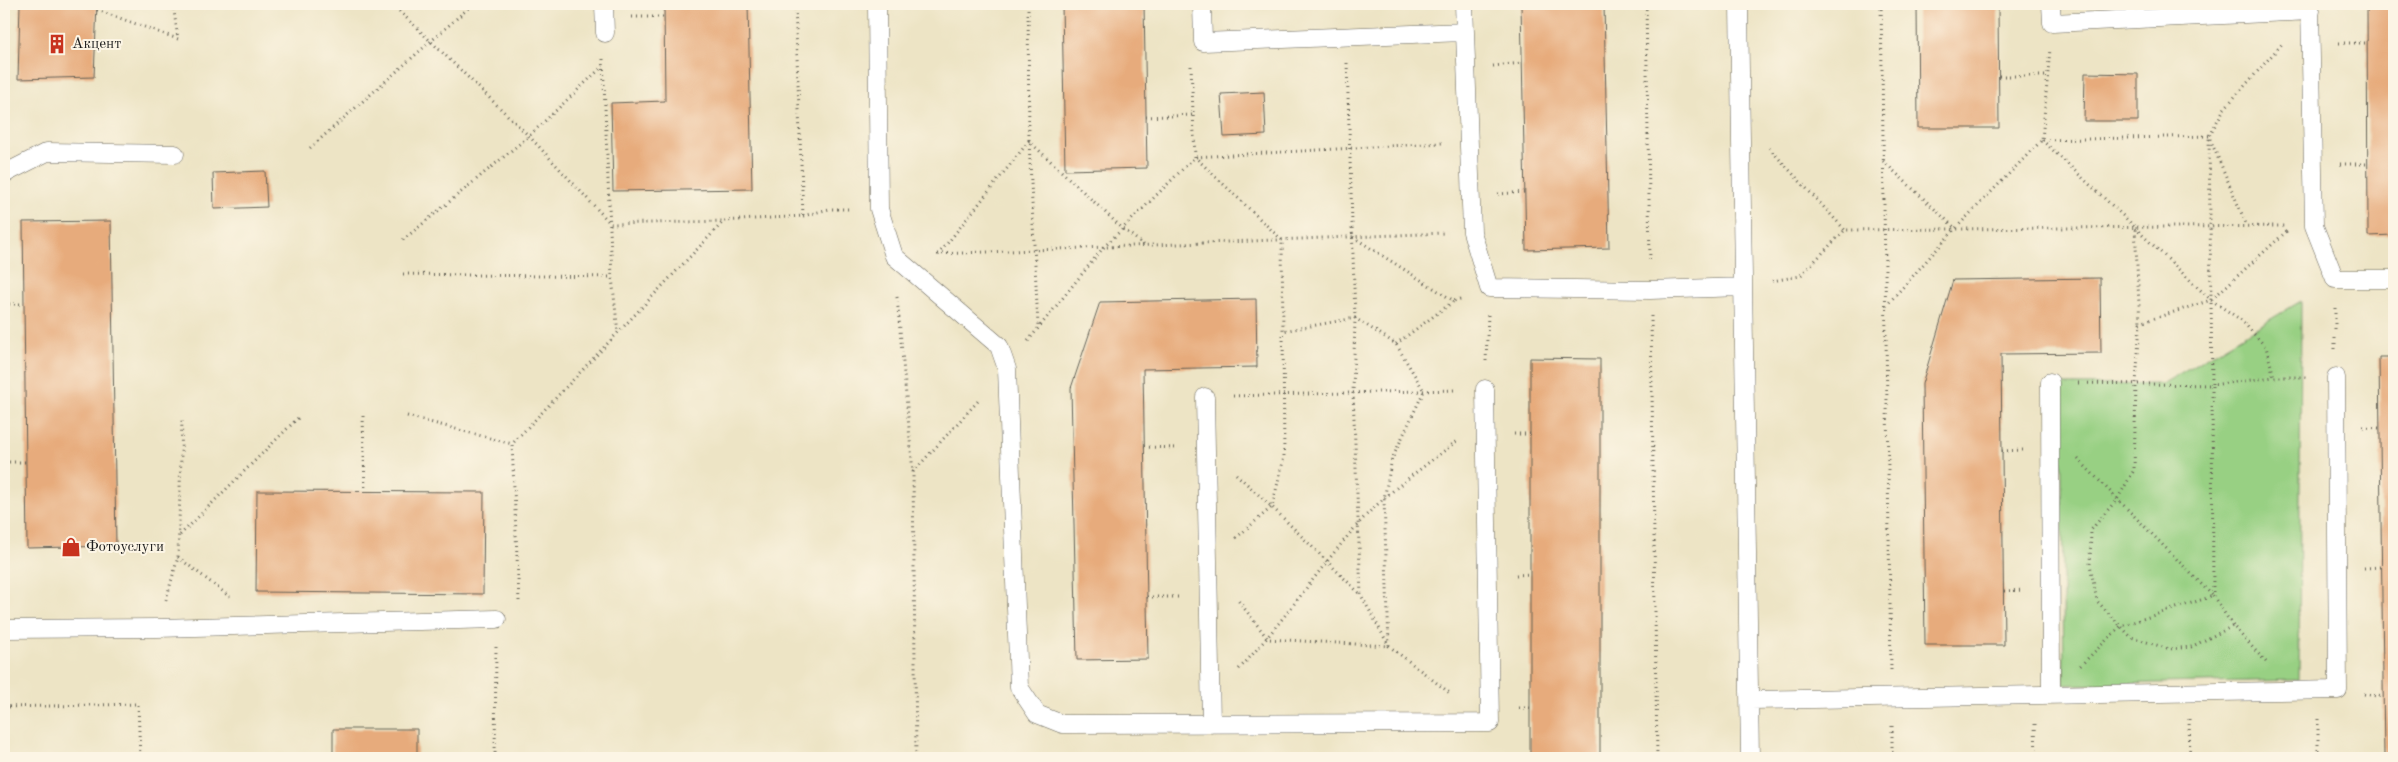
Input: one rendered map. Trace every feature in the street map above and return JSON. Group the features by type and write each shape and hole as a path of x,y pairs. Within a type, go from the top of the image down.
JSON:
{"lane":[{"path":"604,4 605,33"},
{"path":"877,4 879,209 894,256 999,346 1007,370 1019,687 1037,714 1062,724 1490,723 1485,389"},
{"path":"1202,4 1203,42 1464,32"},
{"path":"1464,4 1467,142 1472,232 1489,288 1650,290 1743,287"},
{"path":"1739,4 1750,758"},
{"path":"2051,4 2052,23 2310,8 2314,226 2335,280 2394,279"},
{"path":"4,174 46,152 175,154"},
{"path":"1750,700 2338,690 2336,377"},
{"path":"2050,382 2052,695"},
{"path":"1205,397 1211,724"},
{"path":"4,629 266,626 496,619"}],"path":[{"path":"97,10 178,39 173,4"},
{"path":"392,4 528,136 611,224 724,221 803,216 829,209 879,209"},
{"path":"310,148 473,4"},
{"path":"795,4 803,216"},
{"path":"1028,4 1029,141 1036,251 1038,327"},
{"path":"1646,4 1657,758"},
{"path":"1881,4 1892,758"},
{"path":"2213,596 2209,136 2224,109 2310,8"},
{"path":"1886,306 1955,229 2042,140 2052,23"},
{"path":"605,33 603,66 612,277 618,333"},
{"path":"1346,37 1355,318 1353,393 1361,595"},
{"path":"1191,59 1195,157 1282,240 1284,457 1272,507 1208,561 1268,639 1389,646"},
{"path":"403,240 528,136 603,66"},
{"path":"1999,76 2048,76"},
{"path":"1146,117 1193,115"},
{"path":"1741,117 1845,230"},
{"path":"2042,140 2209,136"},
{"path":"2209,136 2247,226"},
{"path":"2042,140 2211,300 2241,320 2266,347 2274,378"},
{"path":"1029,141 1122,228 1145,246"},
{"path":"1029,141 938,255 1472,232"},
{"path":"913,472 1007,370 1038,327 1103,248 1195,157 1467,142"},
{"path":"1883,161 1955,229"},
{"path":"520,607 512,444 724,221"},
{"path":"1743,287 1800,276 1845,230 2293,226 2211,300 2140,323"},
{"path":"2135,227 2140,323 2136,384 2134,470 2118,498 2091,530 2090,564 2097,601 2131,637 2169,649 2191,647 2233,626"},
{"path":"1353,237 1454,301"},
{"path":"894,256 913,472 916,758"},
{"path":"403,274 612,277"},
{"path":"2050,382 2212,386 2274,378 2336,377 2335,280"},
{"path":"1205,397 1485,389 1489,288 1454,301 1396,344"},
{"path":"4,304 24,304"},
{"path":"1283,331 1355,318 1396,344 1424,391"},
{"path":"1389,646 1384,498 1392,459 1424,391"},
{"path":"179,536 300,416"},
{"path":"363,416 365,491"},
{"path":"407,416 512,444"},
{"path":"1268,639 1358,524 1384,498 1485,418"},
{"path":"158,628 178,557 182,420"},
{"path":"2050,431 2213,596 2233,626 2292,691"},
{"path":"1206,448 1272,507 1361,595 1389,646 1490,723"},
{"path":"4,462 26,462"},
{"path":"178,557 266,626"},
{"path":"2052,695 2121,626 2213,596"},
{"path":"495,758 496,619"},
{"path":"2318,690 2318,758"},
{"path":"2188,693 2190,758"},
{"path":"2034,696 2036,758"},
{"path":"4,706 138,704 140,758"}],"green space":[{"path":"2301,301 2299,680 2064,685 2061,385 2162,384"}],"building":[{"name":"Акцент","path":"20,4 97,4 94,77 18,79"},
{"path":"664,4 748,4 752,189 613,191 611,103 665,101"},
{"path":"1062,4 1144,4 1147,168 1065,170"},
{"path":"1521,4 1604,4 1609,248 1526,250"},
{"path":"1917,4 1998,4 1999,128 1918,128"},
{"path":"2367,4 2394,4 2394,235 2368,236"},
{"path":"2085,73 2138,74 2138,121 2084,121"},
{"path":"1264,92 1266,135 1224,137 1221,94"},
{"path":"265,171 267,207 214,209 213,173"},
{"path":"111,221 116,546 27,548 23,222"},
{"path":"2100,278 2101,353 2001,354 2004,645 1925,645 1922,384 1953,280"},
{"path":"1256,299 1257,367 1143,369 1148,659 1077,660 1071,388 1100,302"},
{"path":"2379,357 2394,357 2394,758 2384,758"},
{"path":"1530,358 1600,359 1600,758 1530,758"},
{"path":"257,491 484,492 483,594 256,592"},
{"path":"333,729 417,729 417,758 333,758"}],"place":[{"name":"Акцент","path":"57,44"},
{"name":"Фотоуслуги","path":"71,547"}]}
